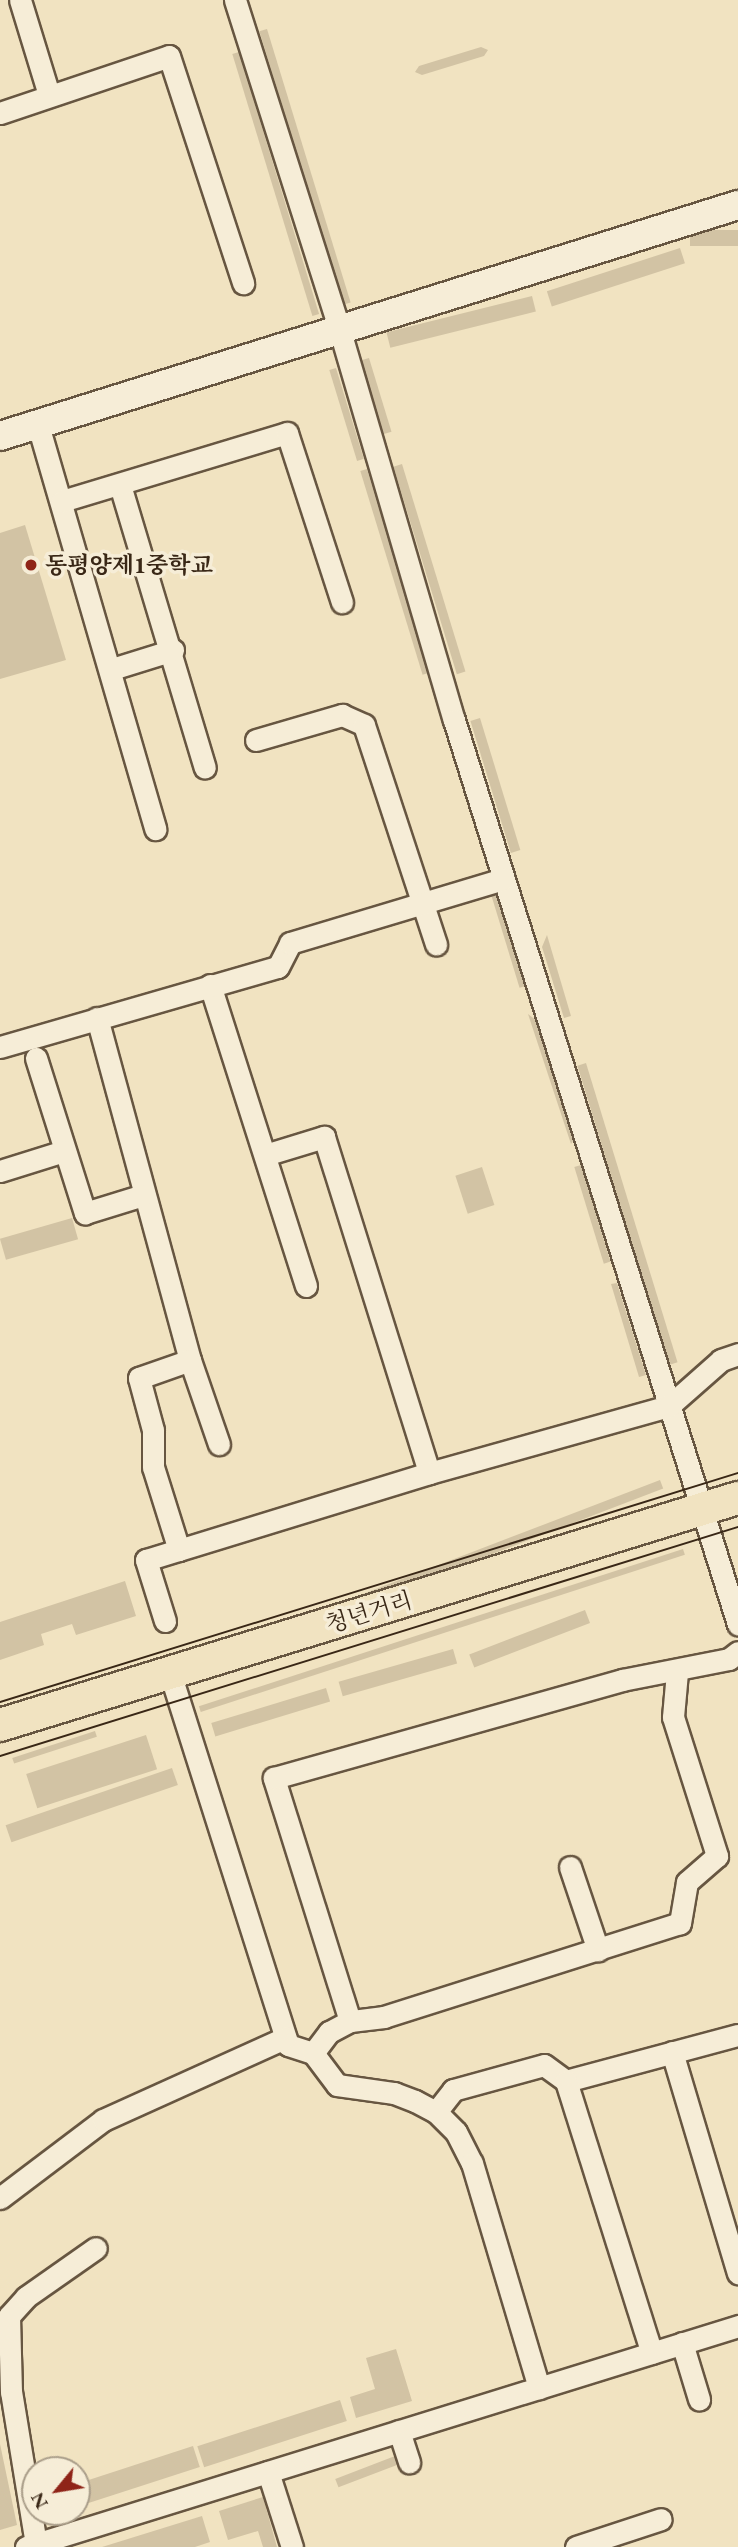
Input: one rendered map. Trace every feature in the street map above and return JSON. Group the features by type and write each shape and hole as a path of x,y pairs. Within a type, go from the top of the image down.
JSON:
{"main road":[{"name":"청년거리","path":"0,1726 738,1498"}],"street":[{"path":"20,0 49,95"},
{"path":"235,0 340,331 504,879 738,1623"},
{"path":"0,113 169,56 243,283"},
{"path":"0,436 738,205"},
{"path":"38,425 112,669 155,830"},
{"path":"62,501 287,433 342,602"},
{"path":"120,485 173,650 205,768"},
{"path":"112,669 173,650"},
{"path":"256,740 342,715 364,725 436,944"},
{"path":"0,1047 278,967 290,943 504,879"},
{"path":"210,985 306,1286"},
{"path":"97,1018 190,1360 219,1444"},
{"path":"36,1058 85,1213 144,1195"},
{"path":"265,1155 324,1137 429,1473"},
{"path":"0,1171 64,1151"},
{"path":"165,1621 146,1560 429,1473 669,1406 721,1360 738,1354"},
{"path":"179,1550 153,1467 153,1430 139,1378 190,1360"},
{"path":"350,2021 274,1778 622,1680 677,1672 729,1659 738,1652"},
{"path":"313,2053 329,2032 350,2021 384,2017 680,1923 687,1882 718,1856 673,1717 677,1672"},
{"path":"170,1673 288,2045 313,2053 337,2085 394,2093 436,2112 456,2132 472,2163 538,2388"},
{"path":"570,1867 598,1950"},
{"path":"566,2081 738,2035"},
{"path":"0,2198 103,2120 285,2038"},
{"path":"673,2052 738,2273"},
{"path":"436,2112 453,2090 544,2066 566,2081 652,2353"},
{"path":"96,2248 26,2297 4,2309 11,2392 39,2545 738,2326"},
{"path":"682,2343 699,2399"},
{"path":"400,2431 409,2462"},
{"path":"268,2472 292,2547"},
{"path":"576,2547 661,2519"}],"shaded area":[{"path":"267,29 351,303 343,305 259,31"},
{"path":"481,47 488,50 484,56 422,75 415,72 419,66"},
{"path":"239,52 319,314 312,316 232,54"},
{"path":"690,230 738,230 738,246 690,246"},
{"path":"680,248 685,263 552,306 547,291"},
{"path":"532,296 536,312 390,348 386,332"},
{"path":"369,358 392,432 384,434 361,360"},
{"path":"336,368 364,459 357,461 329,370"},
{"path":"402,464 465,672 457,674 393,467"},
{"path":"367,469 429,673 423,675 360,471"},
{"path":"25,525 66,660 0,679 0,533"},
{"path":"480,718 520,850 511,853 470,721"},
{"path":"497,890 526,986 520,988 490,892"},
{"path":"547,935 571,1016 564,1018 542,947"},
{"path":"528,1014 537,1021 574,1139 571,1144"},
{"path":"586,1063 678,1362 669,1365 577,1066"},
{"path":"581,1165 611,1262 604,1264 574,1167"},
{"path":"482,1167 494,1205 468,1214 455,1176"},
{"path":"72,1218 78,1239 6,1260 0,1239"},
{"path":"617,1283 646,1375 639,1377 611,1284"},
{"path":"660,1480 663,1488 18,1736 15,1728"},
{"path":"683,1549 685,1555 201,1712 199,1706"},
{"path":"125,1581 136,1616 76,1635 72,1624 41,1634 44,1645 0,1660 0,1622"},
{"path":"585,1610 590,1623 474,1668 469,1654"},
{"path":"453,1649 457,1663 343,1696 339,1682"},
{"path":"326,1688 330,1701 215,1736 211,1723"},
{"path":"95,1731 97,1737 14,1764 12,1758"},
{"path":"146,1735 157,1769 37,1808 26,1774"},
{"path":"172,1768 178,1785 11,1842 6,1825"},
{"path":"396,2349 412,2401 356,2418 350,2397 375,2389 366,2358"},
{"path":"340,2400 347,2421 204,2467 197,2446"},
{"path":"0,2444 17,2525 0,2530"},
{"path":"193,2446 200,2467 91,2502 91,2479"},
{"path":"395,2456 398,2464 338,2487 335,2479"},
{"path":"263,2497 277,2547 263,2547 258,2531 228,2540 219,2511"},
{"path":"202,2516 210,2542 195,2547 102,2547"}],"tram line":[{"path":"0,1702 738,1473"},
{"path":"0,1756 738,1527"}],"place":[{"name":"동평양제1중학교","path":"31,565"}]}
